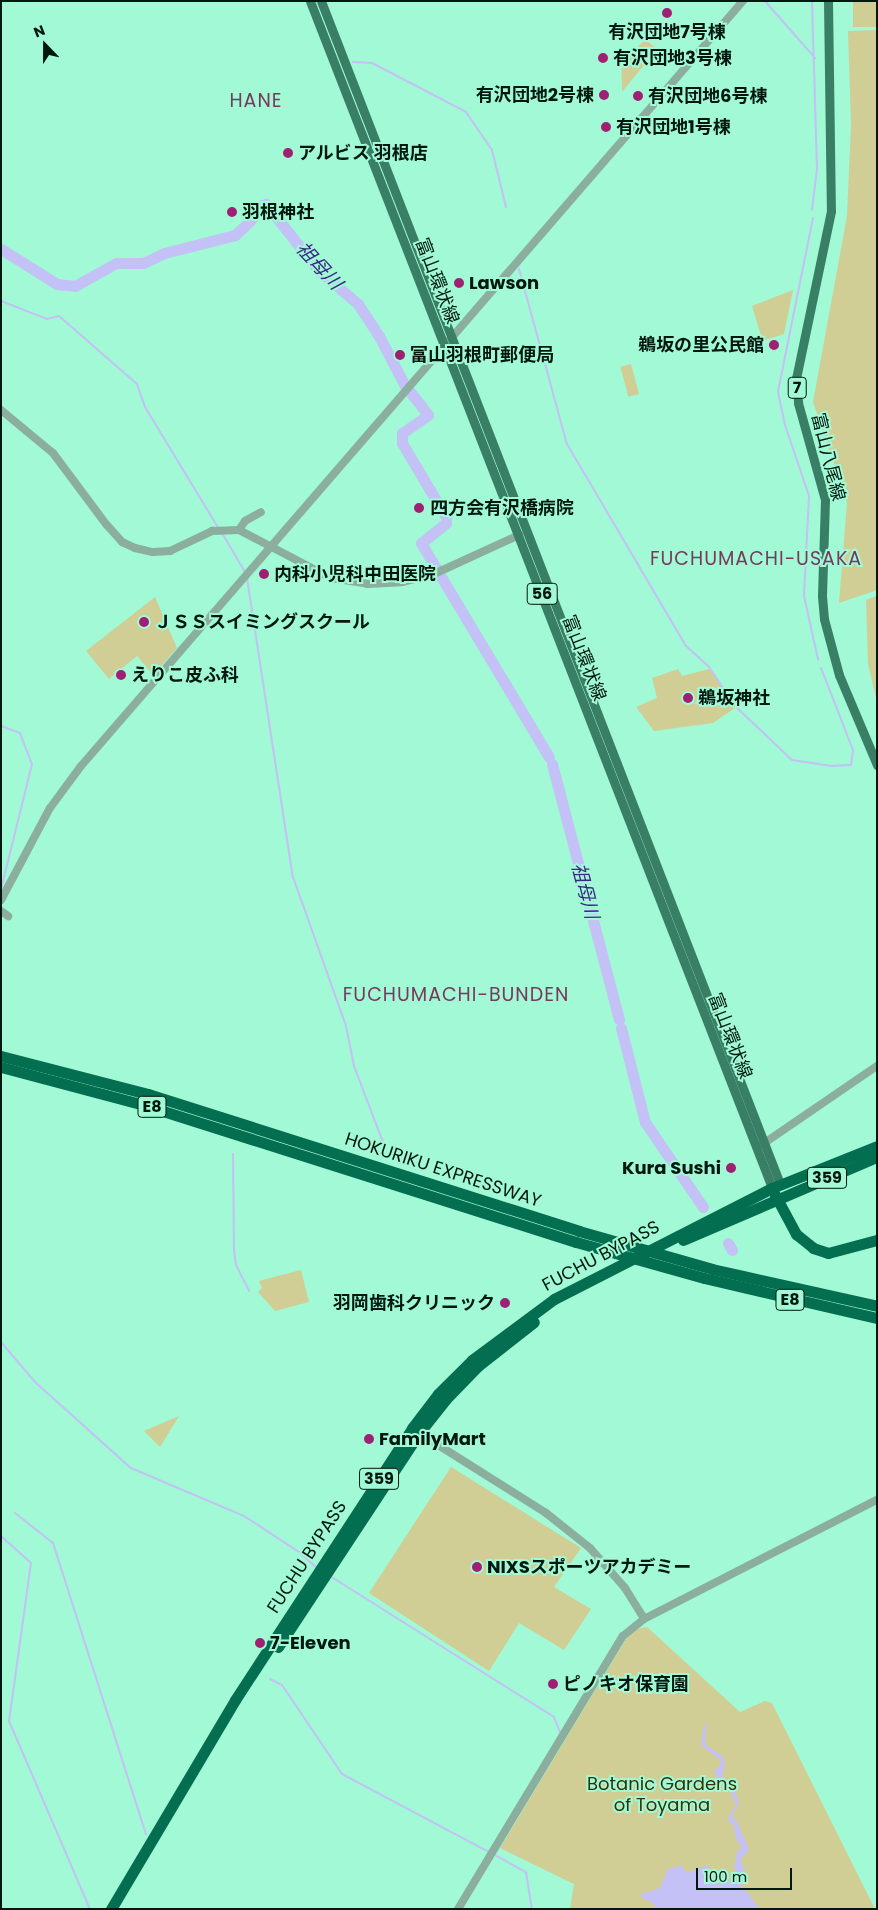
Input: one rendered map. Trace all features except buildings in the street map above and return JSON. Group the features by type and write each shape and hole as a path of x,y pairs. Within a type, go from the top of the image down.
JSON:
{"highway":[{"name":"HOKURIKU EXPRESSWAY","path":"1,1056 140,1092 325,1149 500,1207 578,1237 704,1278 877,1318"},
{"name":"HOKURIKU EXPRESSWAY","path":"1,1067 126,1100 328,1162 504,1220 877,1306"},
{"name":"359","path":"779,1194 876,1150"},
{"path":"779,1194 796,1234 813,1248 828,1253 877,1240"},
{"name":"FUCHU BYPASS","path":"110,1909 235,1700 415,1431 478,1366 558,1304 670,1246 779,1194"},
{"name":"FUCHU BYPASS","path":"118,1909 239,1707 415,1431"}],"main road":[{"name":"富山環状線","path":"310,1 779,1194"},
{"name":"富山環状線","path":"321,1 764,1144 779,1194"},
{"name":"富山八尾線","path":"828,1 831,210 796,378 797,394 825,500 822,596 824,618 839,675 877,765"}],"street":[{"path":"1,900 50,808 81,766 450,336 743,1"},
{"path":"1,410 53,453 106,524 122,542 135,548 153,552 170,551 212,532 239,530 332,578 367,584 402,582 434,574 519,535"},
{"path":"239,530 245,521 261,512"},
{"path":"764,1144 877,1066"},
{"path":"415,1431 546,1513 590,1548 625,1588 644,1619"},
{"path":"458,1909 623,1636 644,1619 877,1500"}],"green space":[{"path":"853,1 877,1 877,27 853,27"},
{"path":"877,30 877,590 839,603 847,502 813,402 847,216 851,125 848,31"},
{"path":"645,39 657,49 622,92 621,48 630,56"},
{"path":"793,290 784,334 765,340 764,336 761,336 752,306"},
{"path":"631,364 639,394 628,397 620,367"},
{"path":"877,596 877,702 868,664 866,600"},
{"name":"ＪＳＳスイミングスクール","path":"155,597 177,648 153,675 137,656 109,679 86,651"},
{"path":"678,669 682,676 709,669 738,706 713,723 654,731 636,707 657,698 652,678"},
{"path":"301,1270 309,1302 275,1311 258,1292 262,1288 259,1281"},
{"path":"179,1416 160,1447 144,1431"},
{"name":"NIXSスポーツアカデミー","path":"451,1467 581,1548 554,1587 591,1609 564,1650 519,1623 489,1671 369,1593"},
{"name":"Botanic Gardens of Toyama","path":"647,1627 740,1712 765,1701 772,1703 875,1909 570,1909 574,1884 500,1848 626,1639 637,1629"}],"water":[{"path":"704,1723 706,1724 705,1744 723,1757 725,1765 722,1777 731,1783 739,1802 732,1818 737,1821 749,1850 740,1860 746,1873 741,1885 760,1909 655,1909 654,1904 638,1895 660,1888 668,1869 682,1865 686,1873 709,1865 707,1876 719,1884 730,1881 737,1885 741,1878 734,1868 737,1852 742,1848 736,1839 733,1824 727,1820 736,1805 729,1788 720,1784 714,1771 721,1765 719,1759 701,1745"}],"waterway":[{"path":"765,1 815,58"},
{"path":"812,1 817,169 812,210"},
{"path":"353,62 372,63 466,112 492,150 506,207"},
{"name":"祖母川","path":"1,249 57,284 75,286 116,263 143,263 164,253 235,235 250,221 259,206 266,204 319,271 358,304 379,336 404,384 428,415 402,433 402,443 446,517 446,523 421,543 436,568"},
{"path":"813,218 778,392 785,425 809,496 804,596 818,659"},
{"path":"519,269 567,444 686,646 709,667 736,707 792,760 832,766 851,765 853,750 821,668"},
{"path":"1,301 47,319 59,316 137,384 145,407 219,529"},
{"path":"222,533 245,572"},
{"name":"祖母川","path":"440,575 549,757"},
{"path":"247,578 293,877 346,1026 354,1066 384,1145"},
{"path":"1,726 20,733 32,764 1,889"},
{"name":"祖母川","path":"552,764 619,1019"},
{"name":"祖母川","path":"621,1028 645,1122 703,1207"},
{"path":"233,1154 234,1251 236,1265 249,1291"},
{"name":"祖母川","path":"728,1243 732,1250"},
{"path":"1,1342 35,1382 131,1468 244,1516 299,1552 317,1568"},
{"path":"15,1513 53,1543 146,1835"},
{"path":"1,1536 31,1563 9,1721 90,1909"},
{"path":"330,1576 554,1717 560,1733"},
{"path":"270,1679 282,1685 342,1774 489,1852"},
{"path":"493,1854 526,1872 532,1909"}],"place":[{"name":"有沢団地7号棟","path":"667,13"},
{"name":"有沢団地3号棟","path":"603,58"},
{"name":"有沢団地2号棟","path":"604,95"},
{"name":"有沢団地6号棟","path":"638,96"},
{"name":"有沢団地1号棟","path":"606,127"},
{"name":"アルビス 羽根店","path":"288,153"},
{"name":"羽根神社","path":"232,212"},
{"name":"Lawson","path":"459,283"},
{"name":"鵜坂の里公民館","path":"774,345"},
{"name":"富山羽根町郵便局","path":"400,355"},
{"name":"四方会有沢橋病院","path":"419,508"},
{"name":"内科小児科中田医院","path":"264,574"},
{"name":"ＪＳＳスイミングスクール","path":"144,622"},
{"name":"えりこ皮ふ科","path":"121,675"},
{"name":"鵜坂神社","path":"688,698"},
{"name":"Kura Sushi","path":"731,1168"},
{"name":"羽岡歯科クリニック","path":"505,1303"},
{"name":"FamilyMart","path":"369,1439"},
{"name":"NIXSスポーツアカデミー","path":"477,1567"},
{"name":"7-Eleven","path":"260,1643"},
{"name":"ピノキオ保育園","path":"553,1684"}],"district":[{"name":"HANE","path":"256,101"},
{"name":"FUCHUMACHI-USAKA","path":"756,559"},
{"name":"FUCHUMACHI-BUNDEN","path":"456,995"}]}
